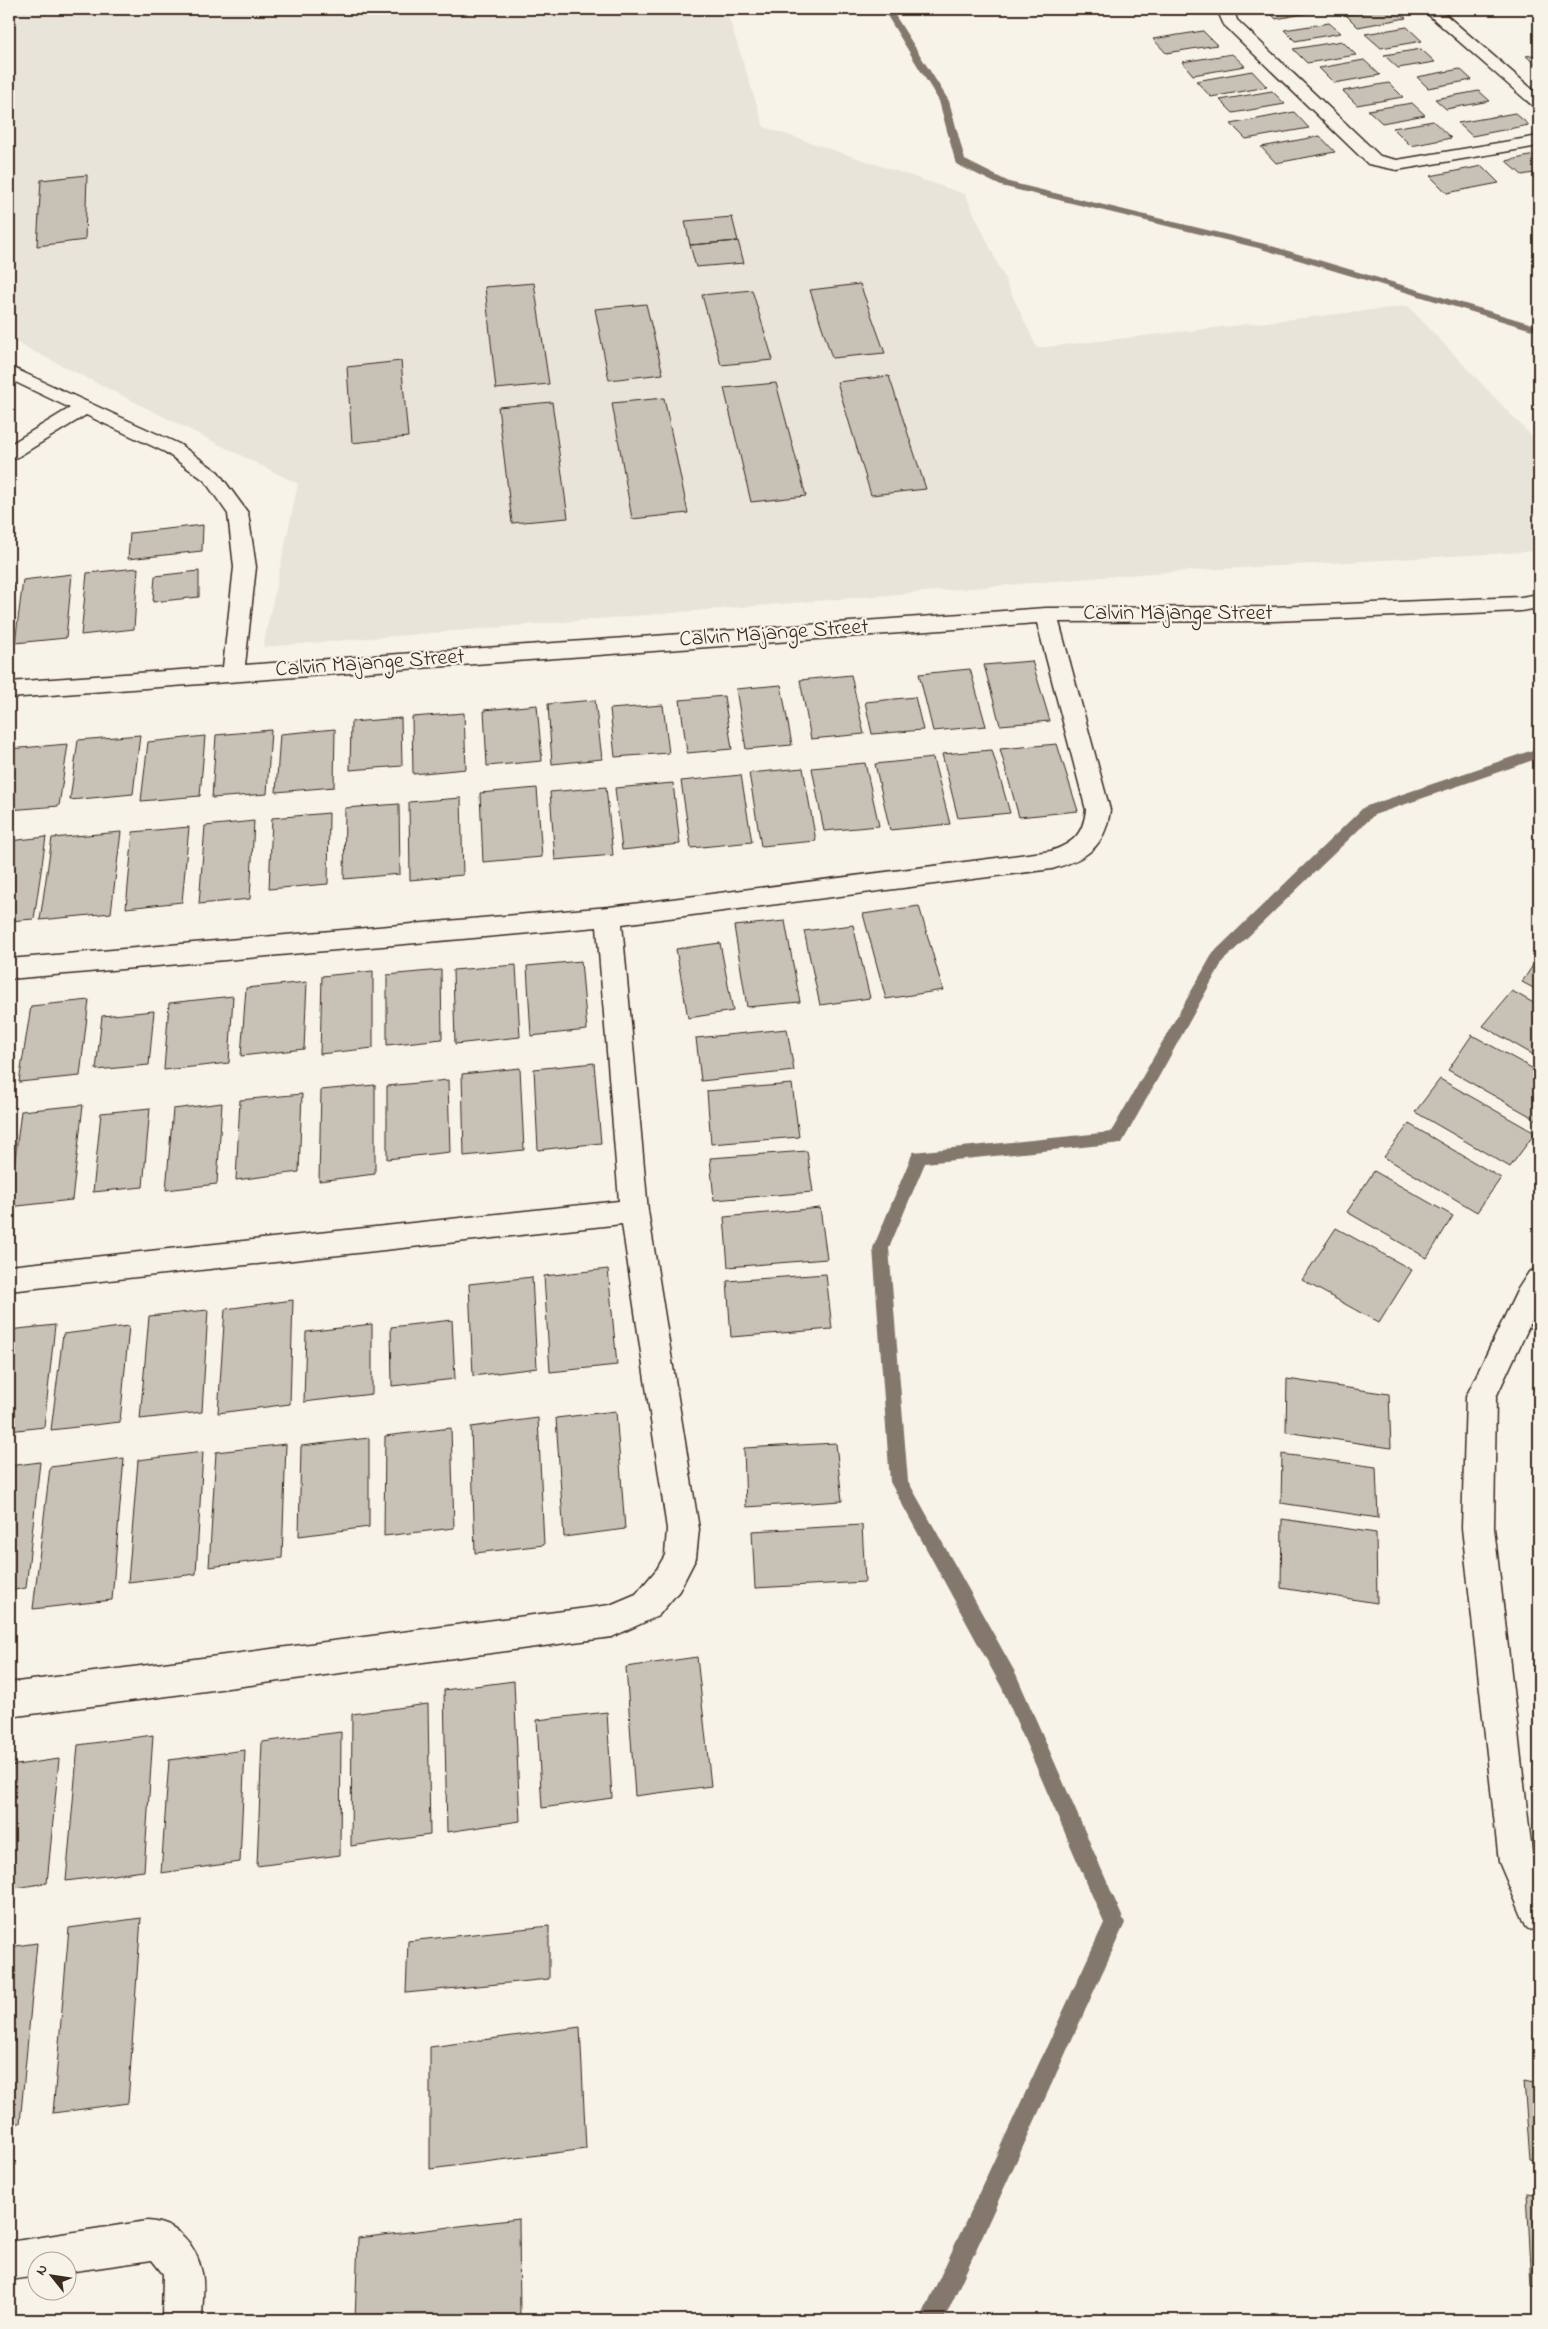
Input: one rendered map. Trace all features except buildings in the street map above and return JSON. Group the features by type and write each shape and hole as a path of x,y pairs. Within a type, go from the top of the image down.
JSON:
{"street":[{"path":"1229,9 1227,14 1230,22 1374,160 1397,165 1539,141"},
{"path":"1430,9 1539,103"},
{"path":"9,372 172,448 211,476 238,513 245,567 233,674"},
{"path":"9,454 86,407"},
{"name":"Calvin Majange Street","path":"9,690 1046,615 1273,614 1520,604 1539,601"},
{"path":"9,969 609,916 1052,860 1074,853 1088,840 1098,823 1098,810 1046,615"},
{"path":"9,1700 612,1621 647,1605 668,1580 680,1558 683,1529 634,1211 609,916"},
{"path":"9,1279 634,1211"},
{"path":"1539,1281 1528,1298 1482,1397 1478,1528 1516,1862 1539,1916"},
{"path":"9,2261 147,2240 161,2241 179,2261 183,2274 182,2320"}],"shaded area":[{"path":"9,9 726,9 764,127 965,194 1037,348 1408,306 1539,444 1539,551 1152,573 263,647 298,484 9,339 9,197 11,175 9,174"}],"waterway":[{"path":"887,9 944,101 960,162 1005,184 1261,246 1539,329"},
{"path":"932,2320 1115,1923 1009,1681 899,1482 881,1248 919,1157 1116,1138 1218,957 1369,811 1539,753"}]}
